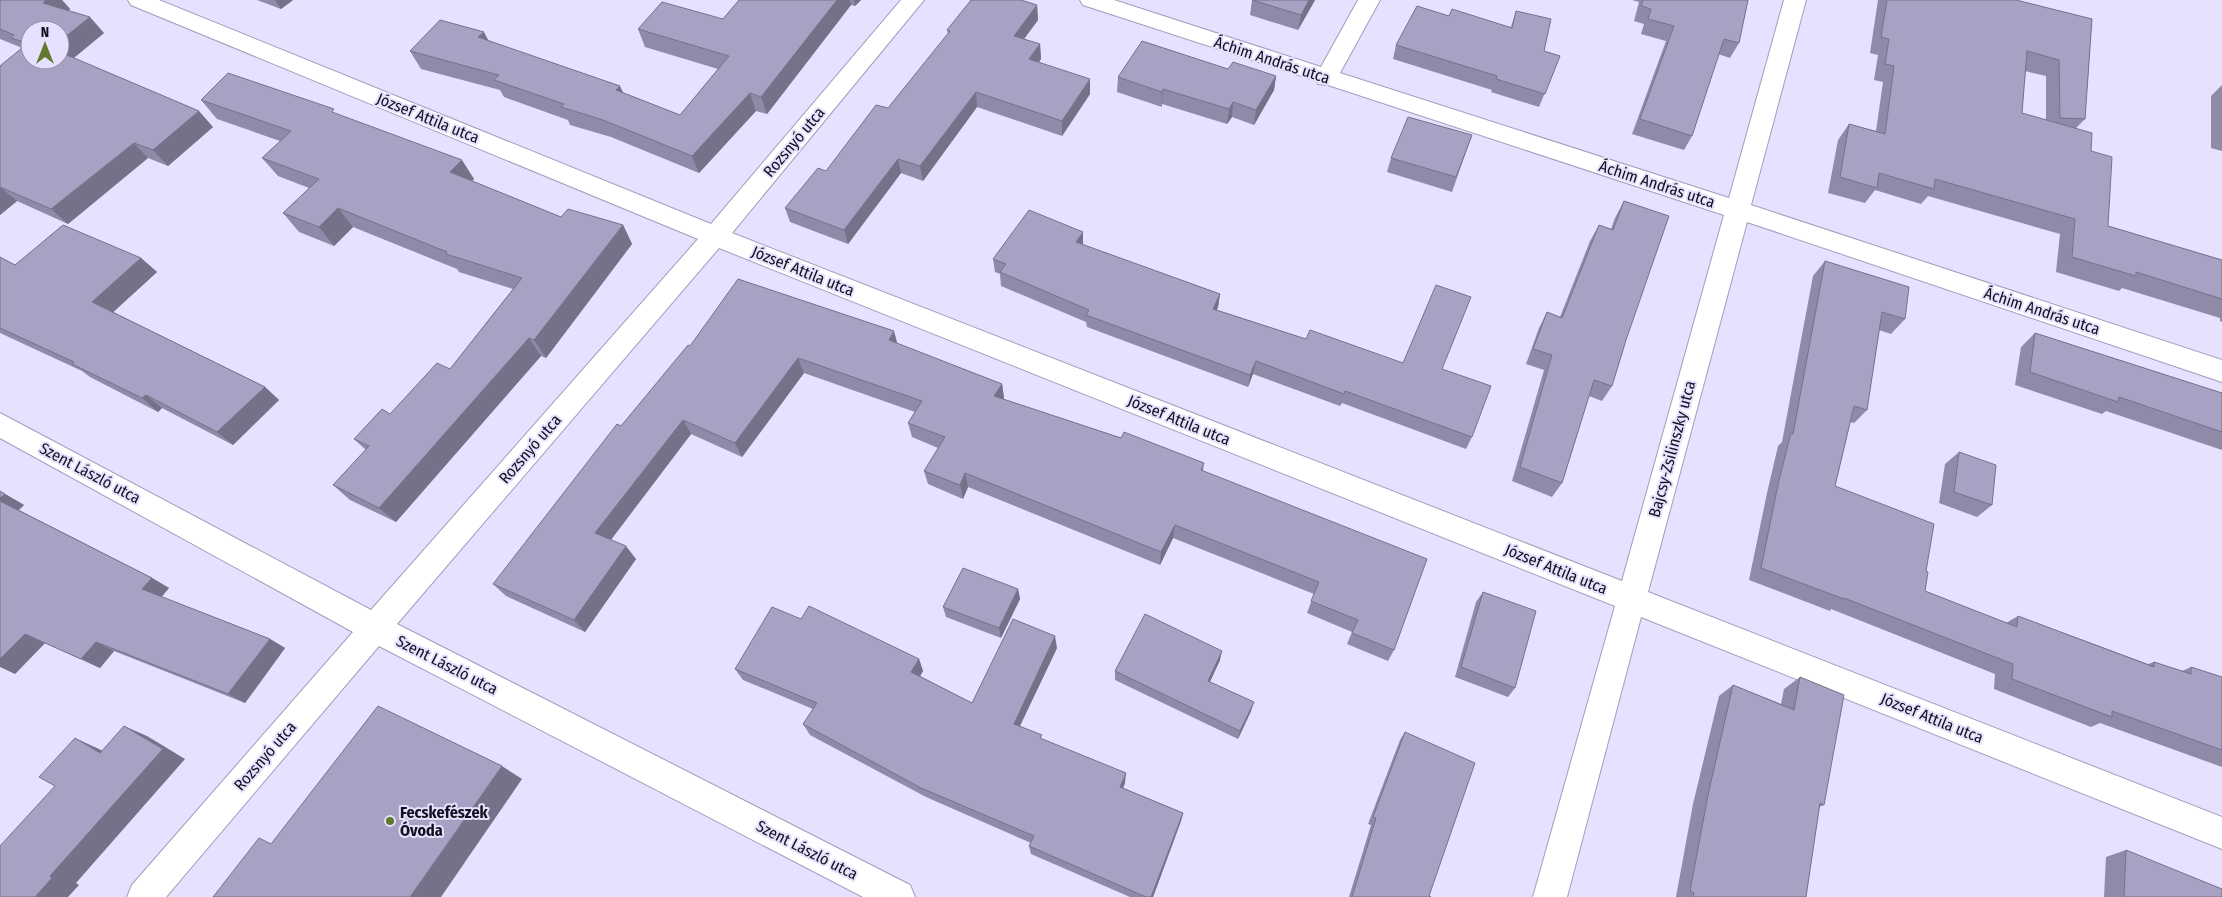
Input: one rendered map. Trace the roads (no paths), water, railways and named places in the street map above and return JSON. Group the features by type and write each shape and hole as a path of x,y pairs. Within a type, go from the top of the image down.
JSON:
{"street":[{"name":"József Attila utca","path":"139,0 715,236 2222,833"},
{"name":"Rozsnyó utca","path":"144,897 715,236 913,0"},
{"name":"Áchim András utca","path":"1091,0 1326,78 1738,210 2222,371"},
{"path":"1326,78 1370,0"},
{"name":"Bajcsy-Zsilinszky utca","path":"1550,897 1795,0"},
{"name":"Szent László utca","path":"0,424 375,628 898,897"}],"place":[{"name":"Fecskefészek Óvoda","path":"390,821"}]}
